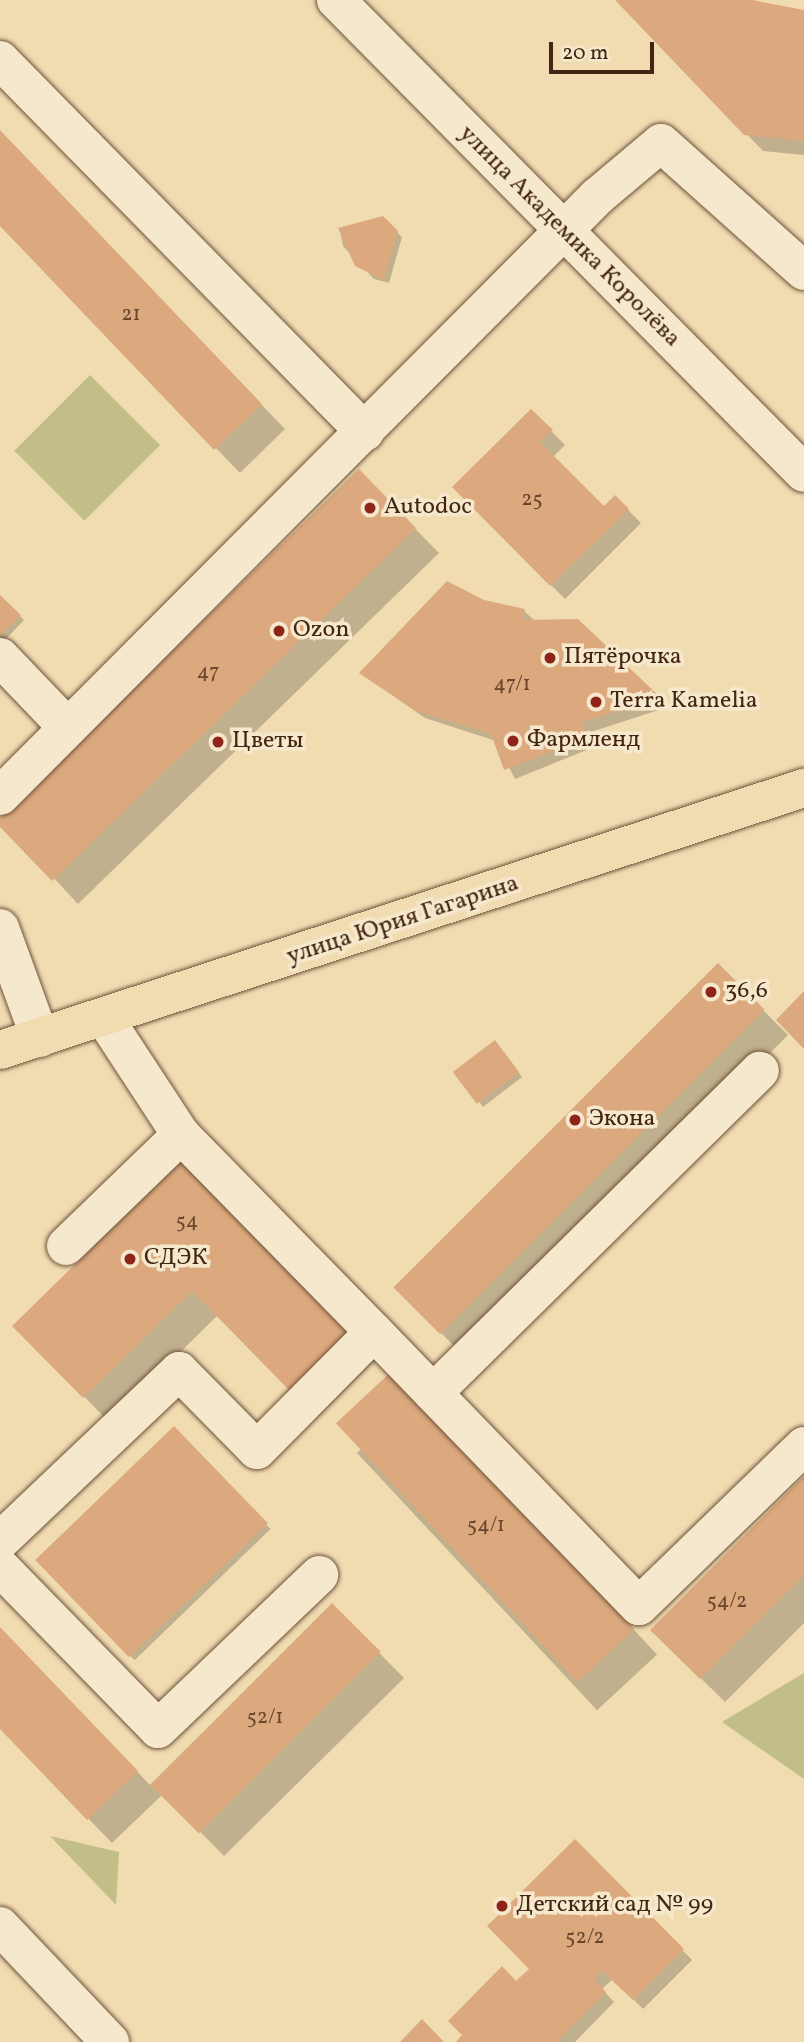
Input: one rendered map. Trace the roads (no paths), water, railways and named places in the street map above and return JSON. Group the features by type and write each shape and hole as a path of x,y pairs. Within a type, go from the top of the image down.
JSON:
{"main road":[{"name":"улица Юрия Гагарина","path":"0,1050 105,1019 804,788"}],"street":[{"name":"улица Академика Королёва","path":"336,0 563,233 804,473"},
{"path":"0,60 365,432"},
{"path":"0,796 563,233 661,143 788,238 804,271"},
{"path":"0,657 68,728"},
{"path":"0,928 40,1038"},
{"path":"105,1019 181,1135 639,1606 804,1446"},
{"path":"433,1393 760,1071"},
{"path":"66,1245 181,1135"},
{"path":"0,1541 178,1371 257,1450 374,1332"},
{"path":"0,1567 158,1729 319,1575"},
{"path":"0,1926 110,2042"}],"place":[{"name":"Autodoc","path":"370,508"},
{"name":"Ozon","path":"279,631"},
{"name":"Пятёрочка","path":"550,658"},
{"name":"Terra Kamelia","path":"596,702"},
{"name":"Фармленд","path":"513,741"},
{"name":"Цветы","path":"218,742"},
{"name":"36,6","path":"711,992"},
{"name":"Экона","path":"575,1120"},
{"name":"СДЭК","path":"130,1259"},
{"name":"Детский сад № 99","path":"502,1906"}]}
